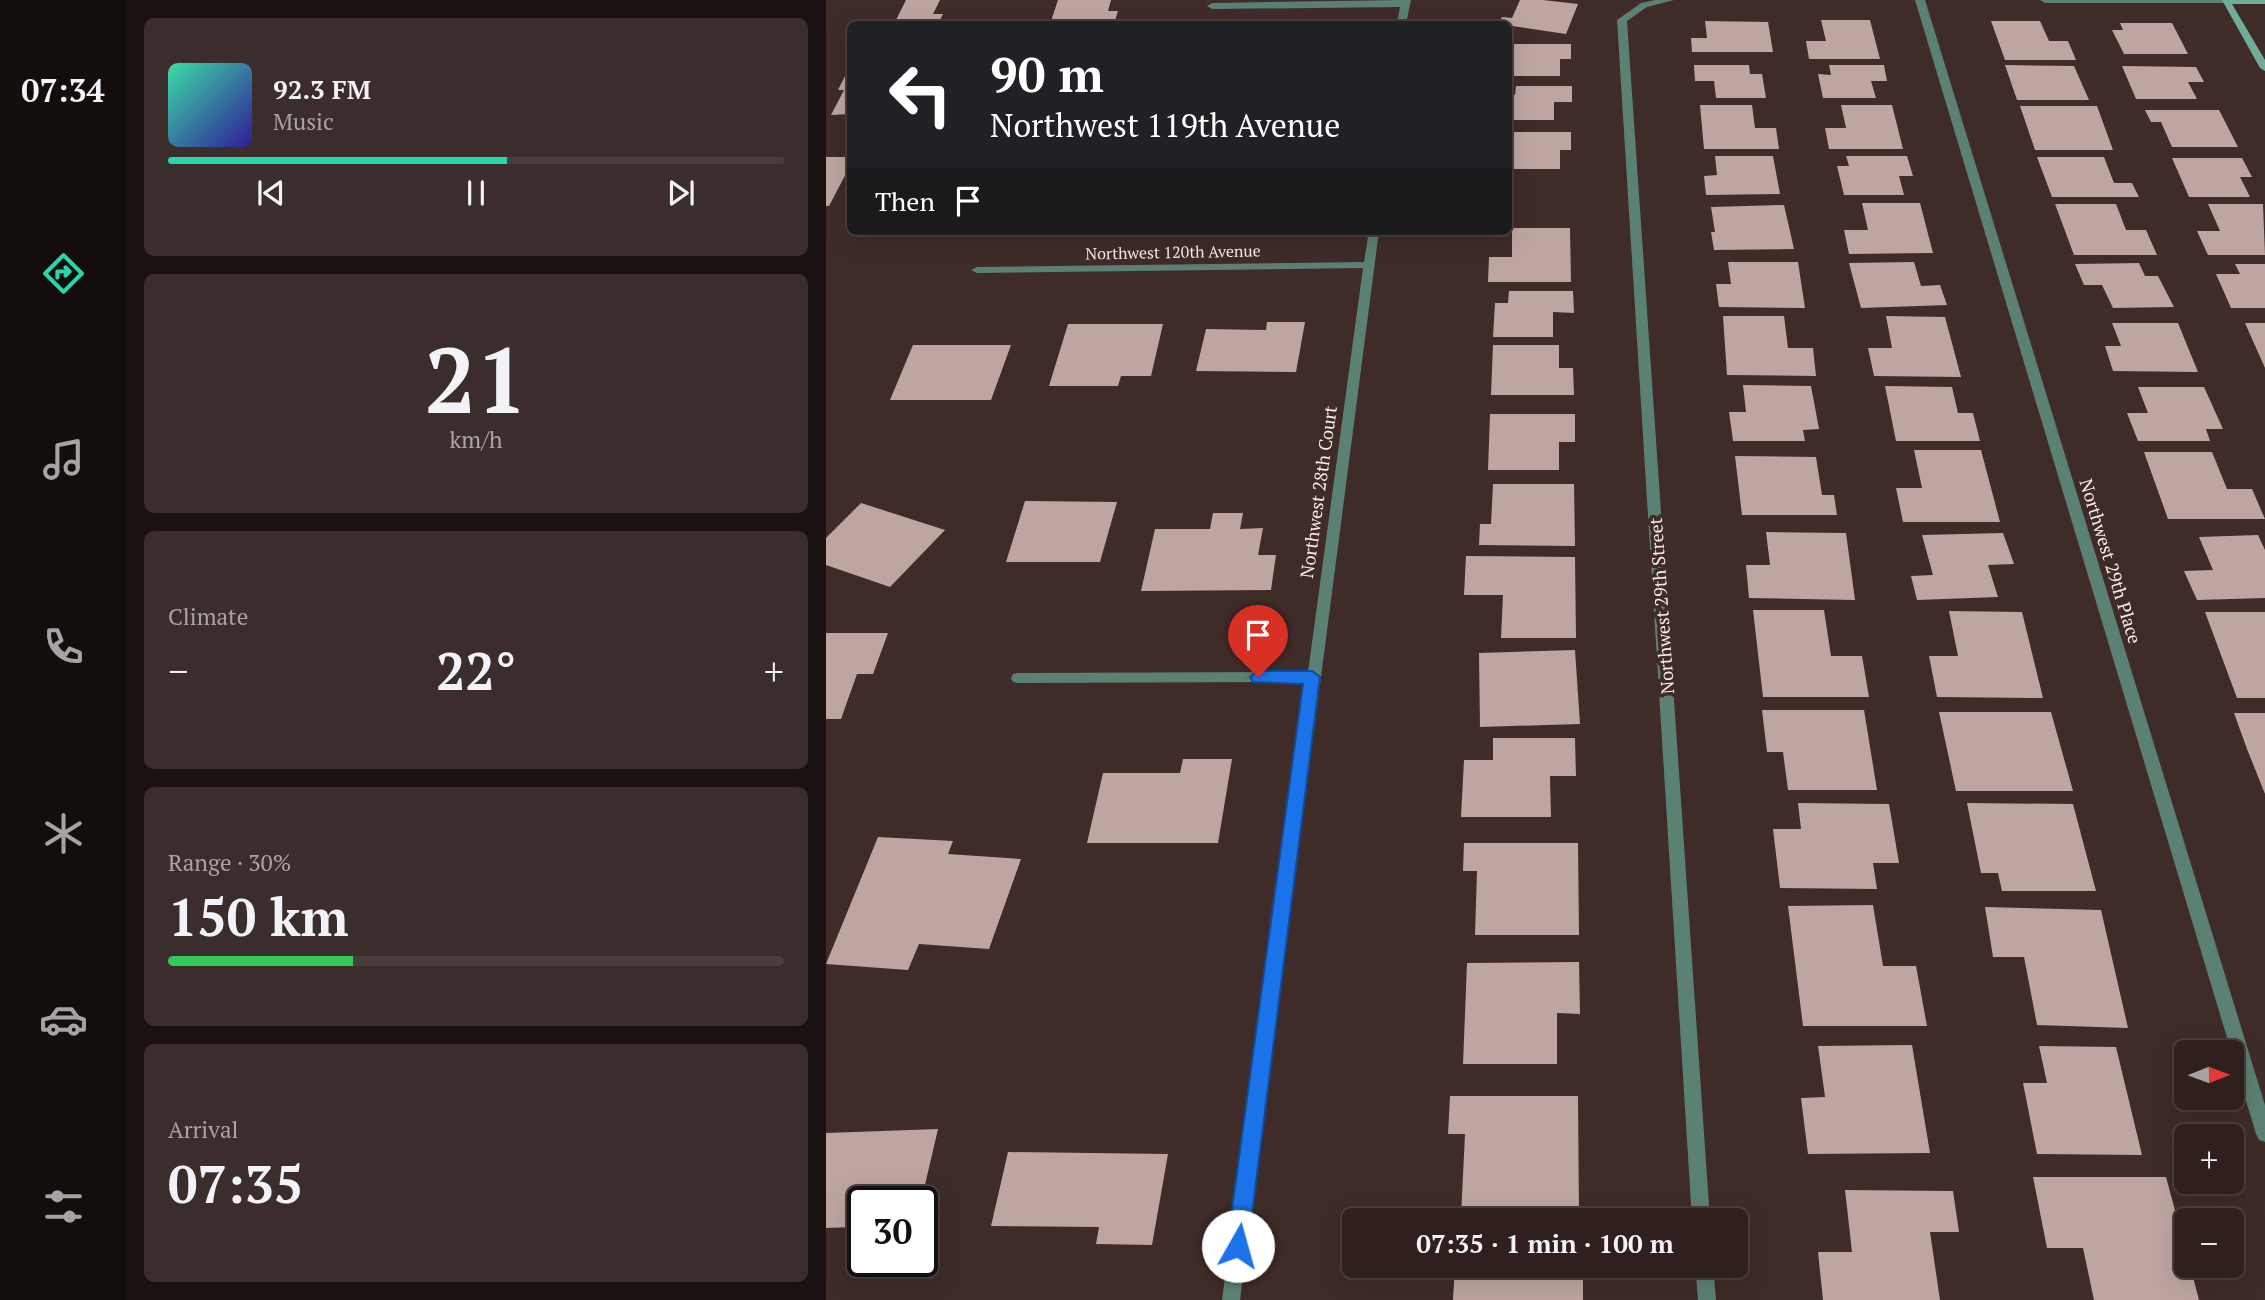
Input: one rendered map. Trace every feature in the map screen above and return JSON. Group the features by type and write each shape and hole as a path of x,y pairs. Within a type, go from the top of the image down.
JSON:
{"street":[{"name":"Northwest 29th Street","path":"1669,0 1644,5 1622,19 1700,1208"},
{"name":"Northwest 29th Place","path":"1920,0 2265,1134"},
{"path":"2045,0 2265,1"},
{"path":"2226,0 2265,68"},
{"path":"1212,6 1406,2 1403,21"},
{"name":"Northwest 28th Court","path":"1231,1300 1312,677 1373,235"},
{"name":"Northwest 120th Avenue","path":"977,270 1369,265"},
{"path":"1017,678 1312,677"},
{"path":"1705,1278 1707,1300"}],"building":[{"path":"906,0 940,0 933,14 943,14 940,21 896,21"},
{"path":"1058,0 1111,0 1108,11 1118,11 1115,21 1051,21"},
{"path":"1520,0 1578,4 1566,34 1512,26 1512,21 1500,21 1502,17 1512,18"},
{"path":"1821,20 1870,20 1880,59 1809,59 1806,41 1826,41"},
{"path":"1705,21 1768,22 1773,52 1692,52 1691,38 1707,38"},
{"path":"1991,21 2040,21 2049,41 2068,41 2076,60 2005,60"},
{"path":"2120,23 2172,23 2188,54 2124,54 2112,30 2123,30"},
{"path":"1512,44 1571,44 1571,59 1560,59 1560,76 1512,76"},
{"path":"1694,65 1749,65 1750,74 1762,74 1766,98 1716,98 1714,81 1695,81"},
{"path":"1829,65 1884,65 1887,81 1871,81 1876,98 1823,98 1818,74 1831,75"},
{"path":"2005,65 2074,66 2089,100 2017,100"},
{"path":"2122,66 2196,67 2204,82 2188,82 2197,99 2136,99"},
{"path":"847,72 847,114 831,115 844,90 838,90"},
{"path":"1516,86 1572,86 1572,102 1554,102 1554,120 1512,120 1512,95 1515,95"},
{"path":"1700,105 1752,105 1755,128 1776,128 1779,149 1704,149"},
{"path":"1841,105 1892,105 1903,149 1829,149 1825,128 1846,128"},
{"path":"2020,106 2097,106 2113,150 2035,150"},
{"path":"2145,110 2219,110 2238,147 2172,147 2161,122 2151,122"},
{"path":"1512,132 1571,132 1571,150 1560,150 1560,169 1512,169"},
{"path":"1715,156 1773,156 1780,194 1706,195 1704,176 1717,175"},
{"path":"1846,156 1907,156 1913,176 1899,176 1904,195 1844,195 1837,166 1849,166"},
{"path":"826,157 847,157 847,172 829,206 826,206"},
{"path":"2037,157 2104,157 2114,183 2132,183 2139,197 2052,197"},
{"path":"2172,158 2242,158 2252,177 2240,177 2250,197 2189,197"},
{"path":"1862,203 1920,203 1933,253 1849,254 1844,230 1868,230"},
{"path":"2055,204 2116,204 2126,230 2146,230 2157,255 2074,255"},
{"path":"2208,204 2263,204 2265,255 2208,255 2197,231 2220,231"},
{"path":"1784,205 1794,249 1714,250 1711,232 1715,232 1711,207"},
{"path":"1512,228 1570,228 1571,282 1488,282 1489,257 1512,257"},
{"path":"1728,262 1798,262 1805,308 1719,307 1716,284 1731,284"},
{"path":"1914,262 1921,286 1940,285 1947,305 1861,308 1849,263"},
{"path":"2139,263 2145,276 2158,276 2174,307 2113,308 2102,285 2084,285 2075,264"},
{"path":"2235,264 2265,264 2265,308 2231,308 2216,274 2240,274"},
{"path":"1509,291 1573,291 1574,313 1553,312 1553,337 1493,337 1495,303 1508,303"},
{"path":"1723,316 1784,316 1788,348 1813,348 1816,376 1727,375"},
{"path":"1886,316 1945,317 1961,377 1874,376 1868,348 1892,348"},
{"path":"1267,322 1305,322 1296,372 1196,371 1206,329 1266,330"},
{"path":"2112,323 2178,323 2198,372 2113,371 2105,346 2121,346"},
{"path":"2245,323 2265,323 2265,368"},
{"path":"1068,324 1163,324 1151,376 1121,376 1118,386 1049,386"},
{"path":"913,345 1011,345 991,400 890,400"},
{"path":"1493,345 1559,345 1559,368 1573,368 1574,395 1491,395"},
{"path":"1743,385 1811,386 1819,429 1803,430 1805,441 1733,441 1729,412 1746,412"},
{"path":"1885,386 1952,387 1958,413 1973,413 1980,441 1896,441"},
{"path":"2138,387 2204,387 2223,429 2206,429 2210,441 2138,441 2127,413 2148,413"},
{"path":"1490,414 1575,414 1575,442 1559,442 1559,470 1488,470"},
{"path":"1914,450 1981,450 2000,522 1903,522 1896,488 1922,488"},
{"path":"2144,452 2212,452 2227,489 2252,489 2265,519 2168,519"},
{"path":"1735,456 1816,457 1822,495 1834,495 1837,515 1742,515"},
{"path":"1493,484 1574,484 1575,546 1479,545 1480,524 1491,524"},
{"path":"1025,501 1117,502 1100,562 1006,562"},
{"path":"861,503 945,530 890,587 826,565 826,538"},
{"path":"1213,513 1243,513 1240,529 1263,528 1258,555 1276,555 1271,590 1141,591 1155,529 1210,529"},
{"path":"1766,532 1846,533 1855,600 1749,598 1746,565 1770,565"},
{"path":"2003,533 2014,564 1988,565 1998,597 1917,600 1911,576 1933,575 1922,535"},
{"path":"2258,535 2265,550 2265,598 2197,600 2184,571 2213,570 2199,537"},
{"path":"1466,556 1575,557 1576,638 1501,638 1503,595 1464,595"},
{"path":"1753,610 1824,610 1831,656 1862,656 1869,697 1763,697"},
{"path":"1949,611 2022,612 2043,698 1937,697 1929,656 1958,656"},
{"path":"2205,612 2265,612 2265,698 2237,698"},
{"path":"826,633 888,633 873,674 857,674 841,719 826,719"},
{"path":"1575,650 1580,724 1480,727 1479,653"},
{"path":"1762,710 1864,710 1877,790 1788,790 1783,752 1767,752"},
{"path":"1939,712 2051,712 2073,791 1956,791"},
{"path":"2234,713 2265,713 2265,794 2247,749"},
{"path":"1493,738 1575,738 1576,776 1550,776 1551,817 1461,817 1464,760 1493,760"},
{"path":"1183,759 1232,759 1218,843 1087,843 1103,773 1180,773"},
{"path":"1798,803 1889,804 1899,863 1873,863 1877,889 1780,888 1773,829 1801,829"},
{"path":"1967,803 2073,804 2096,891 2002,891 1998,873 1981,873"},
{"path":"878,837 953,841 948,854 1021,859 989,949 919,944 908,970 826,964"},
{"path":"1464,843 1578,843 1579,935 1475,935 1477,871 1463,871"},
{"path":"1873,905 1883,966 1916,966 1927,1026 1803,1026 1788,906"},
{"path":"1985,907 2101,910 2128,1028 2037,1025 2024,957 1993,957"},
{"path":"1579,962 1580,1014 1557,1013 1557,1064 1463,1064 1467,963"},
{"path":"1912,1045 1930,1153 1808,1154 1801,1098 1825,1097 1818,1046"},
{"path":"2039,1046 2116,1047 2142,1155 2037,1154 2023,1083 2047,1083"},
{"path":"1450,1096 1578,1096 1579,1208 1461,1208 1465,1134 1448,1134"},
{"path":"938,1129 925,1186 847,1186 847,1227 826,1228 826,1133"},
{"path":"1008,1152 1168,1154 1152,1245 1096,1244 1099,1227 991,1226"},
{"path":"2033,1177 2166,1177 2174,1208 2174,1278 2193,1278 2199,1300 2094,1300 2083,1248 2047,1248"},
{"path":"1845,1190 1953,1191 1959,1232 1930,1232 1940,1300 1823,1300 1818,1252 1852,1252"},
{"path":"1454,1278 1583,1278 1583,1300 1453,1300"}],"route":[{"path":"1238,1246 1312,677 1258,677"}]}
